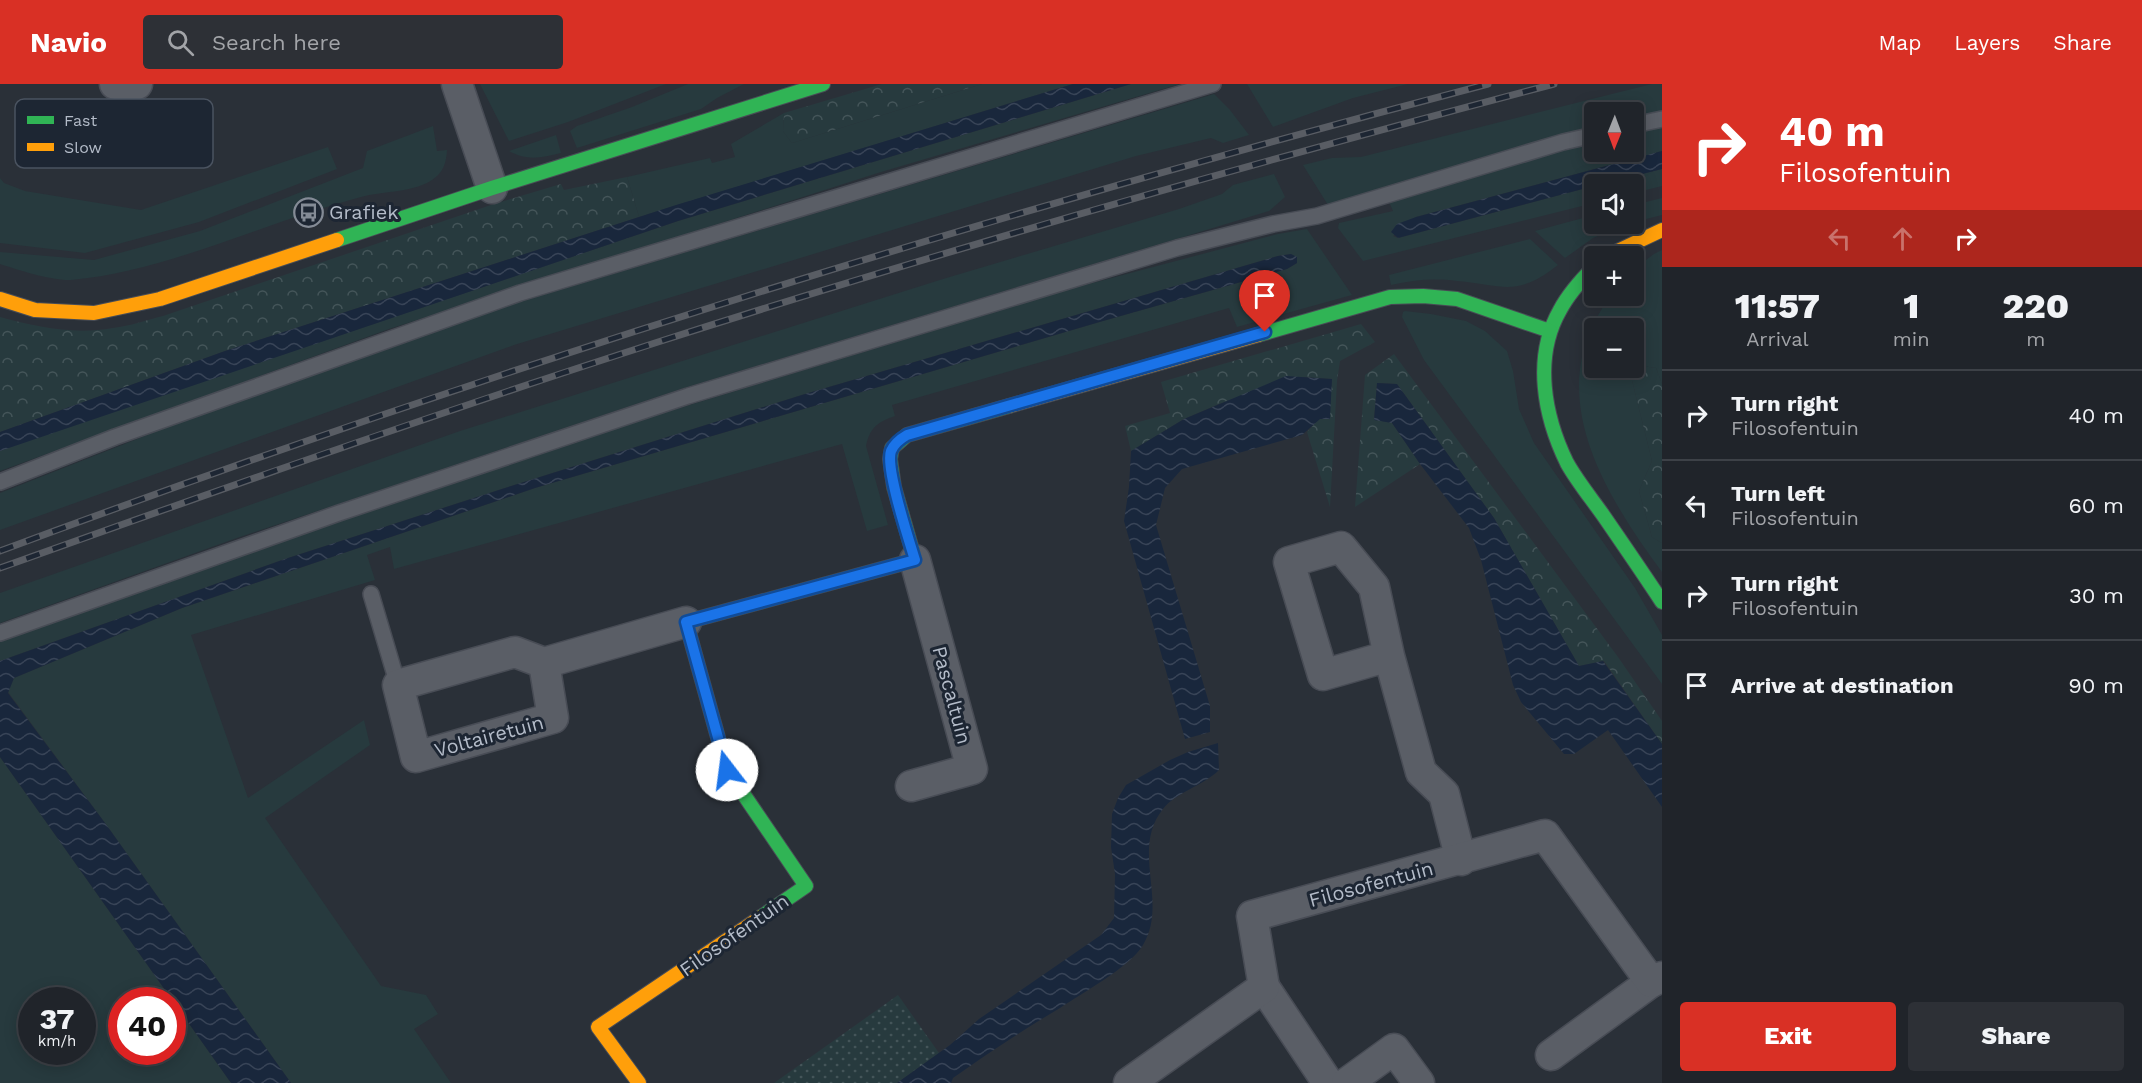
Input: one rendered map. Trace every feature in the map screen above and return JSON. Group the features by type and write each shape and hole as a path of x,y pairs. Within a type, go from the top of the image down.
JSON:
{"street":[{"path":"115,84 130,86 137,84"},
{"path":"457,84 492,188"},
{"path":"0,300 35,310 94,313 160,299 492,188 823,84"},
{"path":"1626,246 1662,230"},
{"path":"1584,277 1562,307 1550,331 1543,356 1544,396 1555,434 1568,464 1662,602"},
{"path":"398,685 515,652 544,663 915,560 890,470 890,453 896,443 907,435 1390,297 1423,296 1457,299 1550,331"},
{"name":"Pascaltuin","path":"911,786 972,769 915,560"},
{"name":"Filosofentuin","path":"639,1083 598,1027 806,886 727,770 686,622"},
{"path":"1389,656 1421,772 1444,794 1461,860"},
{"name":"Voltairetuin","path":"398,685 416,757 553,718 544,663"},
{"name":"Filosofentuin","path":"1264,987 1252,916 1545,835 1656,979 1551,1055"},
{"path":"1129,1083 1264,987 1328,1083"},
{"path":"1347,1083 1394,1049 1419,1083"}],"lane":[{"path":"0,482 114,437 520,293 1213,84"},
{"path":"1644,122 1662,118"},
{"path":"0,633 339,513 687,396 1177,248 1273,224 1317,216 1584,137"},
{"path":"371,594 398,685"}],"green space":[{"path":"480,84 666,84 568,122 509,141"},
{"path":"688,84 744,84 701,109 577,148 570,131 577,126"},
{"path":"882,84 982,84 792,143 783,131 784,113"},
{"path":"982,84 1073,84 639,217 627,177 710,158 712,163 735,157 731,144 784,113 783,131 792,143"},
{"path":"1131,84 1180,84 881,172 389,329 0,471 0,451 17,444 678,221"},
{"path":"1247,84 1408,84 1353,98 1273,127"},
{"path":"1652,84 1662,84 1662,114 1644,118 1644,102 1584,102 1584,133 1328,205 1303,165 1332,158 1361,157"},
{"path":"1214,94 1249,135 1223,143 1211,138 1136,156 514,345 0,530 0,493 198,415 509,305"},
{"path":"1662,125 1662,151 1644,156 1644,130"},
{"path":"433,126 437,151 447,150 446,161 436,177 419,186 361,197 325,207 181,256 108,275 64,280 36,275 0,264 0,252 94,260 200,231 363,168 367,151"},
{"path":"556,135 561,153 534,158 509,151"},
{"path":"1584,144 1584,162 1621,162 1416,217 1393,236 1398,238 1584,189 1584,206 1363,261 1338,228 1339,223 1393,211 1389,202"},
{"path":"328,147 337,169 199,222 85,253 0,243 0,178 4,183 25,191 141,210"},
{"path":"1662,169 1662,186 1644,190 1644,174 1642,174"},
{"path":"1274,174 1285,197 1269,211 681,389 234,539 0,623 0,593 460,431 943,279 1179,209 1222,194 1233,185"},
{"path":"627,177 639,217 225,351 0,432 0,317 42,327 84,331 126,326 163,316 494,204 561,184 564,190"},
{"path":"1662,198 1662,215 1644,220 1644,202"},
{"path":"1584,218 1584,234 1603,234 1593,238 1565,258 1535,231"},
{"path":"1307,229 1352,295 1237,327 1229,308 892,405 895,416 875,426 866,446 888,525 867,531 842,444 394,569 390,547 367,555 375,580 191,635 248,798 364,720 370,745 265,818 381,986 426,995 438,1014 414,1029 451,1083 291,1083 8,692 14,678 182,608 535,488 1287,269 1297,263 1291,254 1278,256 805,394 285,559 0,661 0,640 236,556 650,417 1070,289 1278,234"},
{"path":"1530,239 1558,265 1544,275 1520,286 1509,287 1448,280 1415,281 1391,285 1389,275"},
{"path":"1662,250 1662,384 1656,368 1644,366 1644,318 1598,318 1605,306 1644,306 1644,262"},
{"path":"1405,311 1466,321 1485,331 1507,351 1513,371 1519,409 1534,443 1635,588 1662,635 1662,684 1424,360 1402,317"},
{"path":"1361,324 1375,342 1340,361 1330,507 1307,432 1326,408 1332,379 1303,377 1219,404 1184,419 1131,451 1125,426 1170,413 1161,382"},
{"path":"1584,353 1584,378 1631,378 1652,461 1639,491 1652,537 1662,543 1662,572 1619,508 1601,474 1587,439 1580,403 1580,367"},
{"path":"1394,354 1618,657 1662,721 1662,744 1604,661 1579,666 1494,518 1397,384 1377,383 1374,419 1392,423 1420,464 1355,507 1365,375"},
{"path":"1644,366 1656,368 1662,384 1662,543 1652,537 1639,491 1652,461 1631,378 1644,378"},
{"path":"0,757 163,987 108,987 108,1065 186,1065 186,1019 231,1083 0,1083"},
{"path":"898,995 939,1053 897,1083 774,1083"}],"water":[{"path":"1073,84 1131,84 678,221 0,451 0,432 225,351 676,205"},
{"path":"1662,151 1662,169 1642,174 1584,174 1584,189 1398,238 1391,232 1397,224 1416,217 1621,162 1644,162 1644,156"},
{"path":"1291,254 1297,257 1297,263 1287,269 535,488 182,608 14,678 8,693 105,823 291,1083 231,1083 186,1019 186,987 163,987 0,757 0,661 285,559 505,488 805,394"},
{"path":"1286,376 1332,379 1330,419 1320,419 1302,435 1182,469 1165,488 1156,525 1210,706 1210,732 1185,739 1124,521 1131,451 1184,419"},
{"path":"1377,383 1397,384 1494,518 1579,666 1603,661 1662,744 1662,807 1608,730 1574,754 1564,754 1521,702 1513,685 1481,560 1469,528 1392,423 1374,420"},
{"path":"1218,743 1219,770 1168,803 1154,825 1149,859 1152,894 1150,928 1137,953 1105,979 1019,1033 953,1078 951,1083 897,1083 950,1045 979,1019 1101,935 1114,918 1115,874 1111,847 1112,814 1118,798 1126,785 1170,760"}],"railway":[{"path":"0,551 367,420 738,299 1112,187 1488,84"},
{"path":"0,568 410,424 769,307 1104,207 1554,84"}],"traffic: fast":[{"path":"337,240 492,188 823,84"},
{"path":"1584,278 1560,310 1546,347 1545,386 1552,426 1567,463 1662,602"},
{"path":"1258,335 1390,297 1423,296 1457,299 1550,331"},
{"path":"761,917 806,886 727,770 686,622 915,560 894,487 890,459 892,448 907,435 1009,406"}],"traffic: slow":[{"path":"1628,246 1662,230"},
{"path":"0,299 35,310 94,313 160,299 337,240"},
{"path":"1009,406 1258,335"},
{"path":"639,1083 598,1027 761,917"}],"place":[{"name":"Grafiek","path":"308,212"}],"route":[{"path":"727,770 686,622 915,560 890,470 890,453 896,443 907,435 1265,332"}]}
